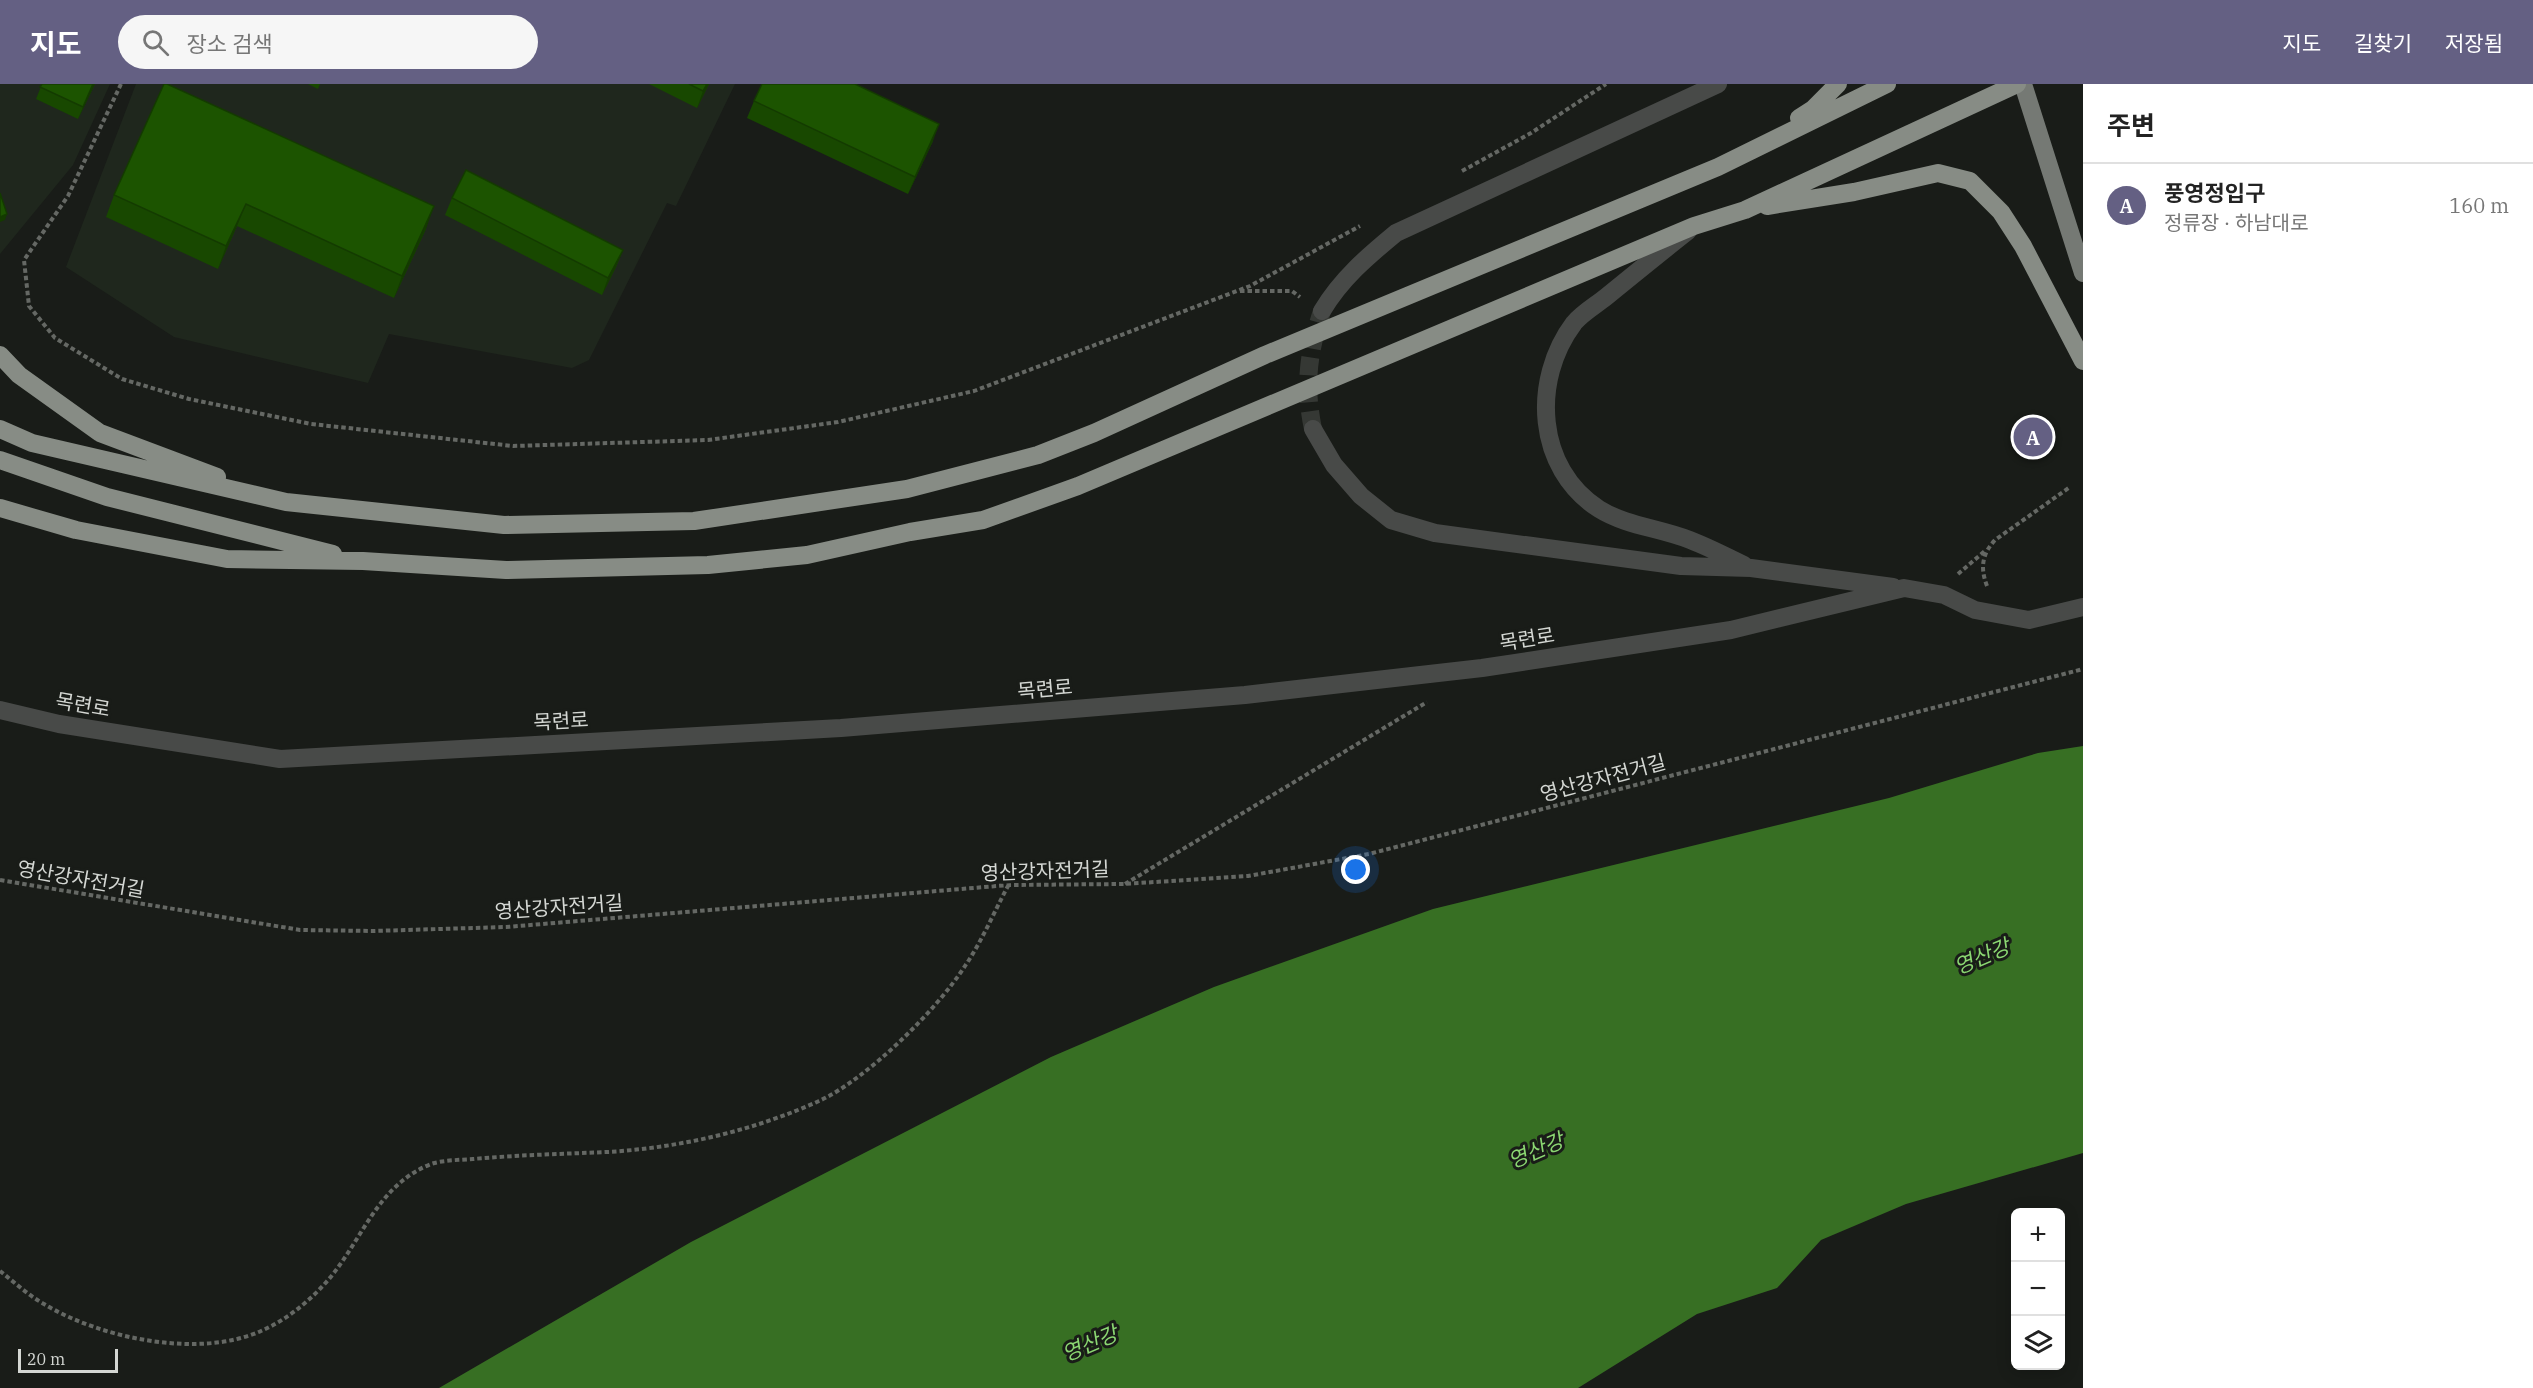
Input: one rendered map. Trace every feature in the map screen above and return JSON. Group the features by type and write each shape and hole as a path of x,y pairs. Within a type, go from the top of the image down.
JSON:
{"highway":[{"path":"1718,167 1813,109 1838,84"},
{"path":"0,429 32,443 286,502 504,525 694,521 907,489 1038,455 1094,433 1265,355 1718,167 1887,84"},
{"path":"0,508 76,530 226,560 363,561 506,570 708,565 807,555 910,532 983,520 1078,486 1694,226 1745,210 2017,84"},
{"path":"1745,210 1854,192 1938,173 1970,181 2001,212 2023,246 2083,361"},
{"path":"0,356 19,375 100,433 286,502"},
{"path":"0,459 107,498 363,561"}],"main road":[{"path":"2023,84 2083,273"}],"street":[{"path":"1322,311 1335,289 1360,263 1396,233 1718,84"},
{"path":"1694,226 1575,322 1549,369 1545,401 1548,436 1557,463 1574,486 1598,508 1620,519 1689,540 1751,568"},
{"path":"1313,429 1334,465 1361,495 1391,520 1435,533 1682,566 1751,568 1904,588"},
{"name":"목련로","path":"0,710 59,724 280,759 841,728 1245,695 1482,668 1731,630 1904,588 1944,595 1975,609 2029,620 2083,607"}],"path":[{"path":"121,84 68,196 24,260 28,306 55,338 122,379 189,399 311,424 513,446 708,440 838,422 974,391 1237,291 1370,221"},
{"path":"1460,172 1531,134 1606,84"},
{"path":"1237,291 1292,291 1322,311"},
{"path":"1998,615 1982,571 1986,550 1995,540 2070,487"},
{"name":"영산강자전거길","path":"0,880 300,930 373,932 506,927 1009,885 1124,884 1248,876 1369,854 2083,669"},
{"name":"영산강자전거길","path":"1124,884 1431,699"},
{"path":"0,1271 44,1304 88,1325 134,1338 195,1344 230,1340 260,1332 289,1316 318,1291 340,1265 378,1204 407,1176 434,1163 491,1157 612,1152 685,1143 756,1124 821,1100 857,1076 905,1038 965,967 1009,885"}],"shaded area":[{"path":"0,84 110,84 73,165 0,254"},
{"path":"136,84 735,84 676,206 667,203 589,360 572,368 389,334 368,383 174,337 66,267"}],"water":[{"name":"영산강","path":"2083,746 2083,1153 1906,1204 1821,1240 1777,1288 1697,1314 1578,1388 439,1388 691,1242 1051,1057 1214,987 1433,909 1889,798 2038,753"}],"building":[{"path":"42,84 93,84 83,107 40,87"},
{"path":"164,84 434,206 402,276 246,204 226,246 114,195"},
{"path":"689,84 707,84 703,91"},
{"path":"762,84 855,84 939,124 915,177 754,101"},
{"path":"466,170 623,250 608,278 452,198"},
{"path":"0,193 7,214 0,217"}],"tunnel":[{"path":"1313,429 1308,384 1309,370 1313,341 1322,311"}],"place":[{"name":"풍영정입구","path":"2033,437"}]}
